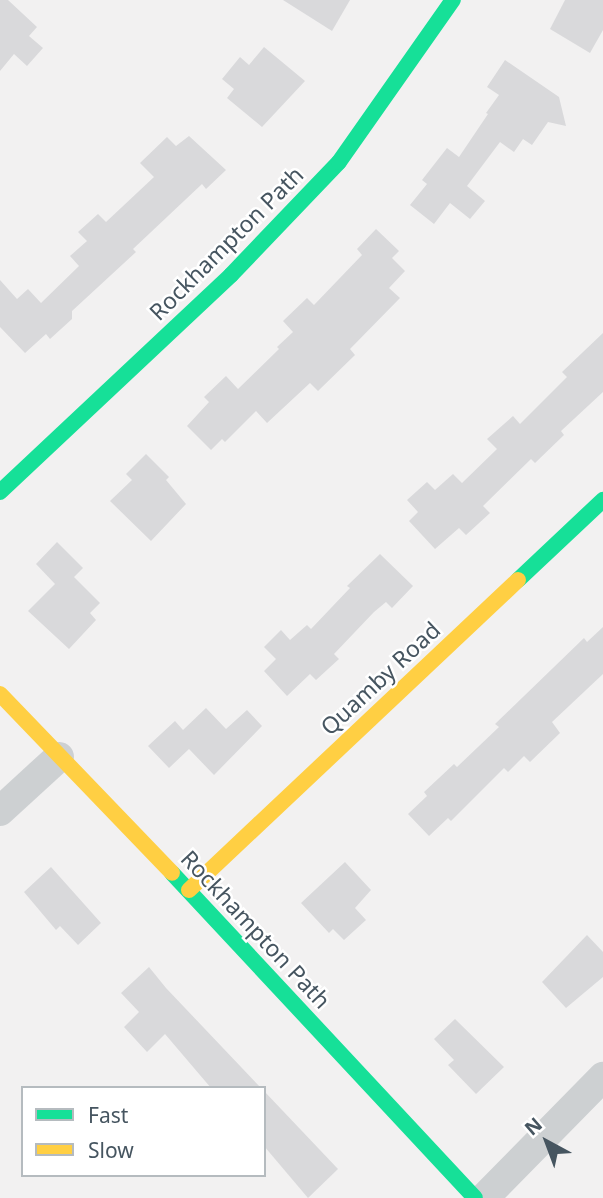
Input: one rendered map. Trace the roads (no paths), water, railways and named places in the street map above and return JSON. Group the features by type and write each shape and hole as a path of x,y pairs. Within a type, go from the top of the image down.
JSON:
{"street":[{"name":"Rockhampton Path","path":"0,492 231,275 339,162 453,0"},
{"name":"Quamby Road","path":"189,890 603,500"},
{"name":"Rockhampton Path","path":"0,694 189,890 475,1198"},
{"path":"0,811 59,757"},
{"path":"484,1198 603,1077"}]}
